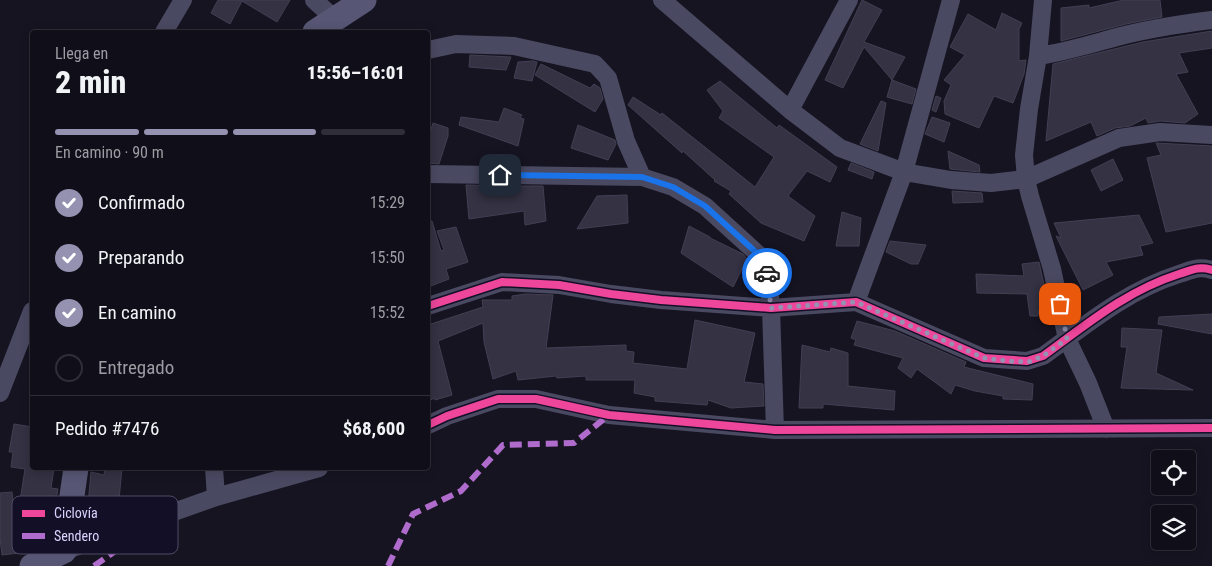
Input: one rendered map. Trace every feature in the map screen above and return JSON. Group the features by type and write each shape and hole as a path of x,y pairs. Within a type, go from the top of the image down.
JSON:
{"street":[{"path":"165,30 183,0"},
{"path":"314,0 325,26 364,0"},
{"path":"662,0 790,110 840,148 904,172 951,180 991,183 1026,179 1119,138 1160,132 1212,135"},
{"path":"790,110 849,0"},
{"path":"856,302 904,172 951,0"},
{"path":"1043,0 1038,56 1024,155 1026,179 1052,268 1067,339 1088,383 1106,429"},
{"path":"1038,56 1074,50 1165,26 1212,20"},
{"path":"430,50 456,44 514,46 595,64 608,78 626,141 642,177"},
{"path":"430,174 642,177 673,187 705,206 759,255 768,276 771,308 775,430"},
{"path":"430,305 502,282 560,285 661,300 771,308 856,302 984,358 1028,362 1043,356 1133,293 1161,280 1209,264"},
{"path":"0,393 30,316"},
{"path":"430,424 447,416 498,399 536,399 609,415 775,430 1212,428"},
{"path":"72,496 76,470"},
{"path":"214,470 216,497"},
{"path":"178,510 216,497 311,470"},
{"path":"32,566 58,554"}],"building":[{"path":"218,0 290,0 277,22 242,1 230,24 211,13"},
{"path":"862,0 882,10 864,42 905,57 892,80 864,47 843,88 825,80"},
{"path":"1124,0 1160,0 1162,17 1126,24 1061,41 1061,8 1089,5 1089,8"},
{"path":"1002,13 1022,23 1019,29 1019,61 1026,60 1024,74 1013,103 994,96 979,128 945,114 944,101 951,85 944,80 965,55 950,47 968,14 996,30"},
{"path":"1212,31 1212,48 1179,53 1188,72 1176,74 1198,114 1185,123 1160,121 1148,123 1146,118 1130,126 1115,128 1097,136 1091,122 1046,141 1053,64 1143,42"},
{"path":"470,55 511,57 506,70 469,67"},
{"path":"518,62 537,62 532,81 514,78"},
{"path":"541,64 590,88 594,84 600,88 603,99 595,112 535,75"},
{"path":"892,80 916,89 912,104 887,97"},
{"path":"720,81 777,128 779,125 837,167 830,182 807,171 788,196 815,216 804,241 761,223 729,194 731,191 714,181 683,151 682,153 628,105 633,97 661,115 662,113 755,187 774,157 719,118 723,111 707,90"},
{"path":"936,96 941,98 936,112 932,110"},
{"path":"881,101 886,103 878,151 860,144"},
{"path":"504,108 522,115 520,118 524,119 518,146 459,125 461,117 499,122"},
{"path":"932,117 950,123 944,142 925,134"},
{"path":"433,123 448,128 448,136 439,164 430,163 430,133"},
{"path":"578,125 615,140 616,144 608,160 571,148"},
{"path":"1156,143 1212,146 1212,223 1166,232 1147,158 1161,155"},
{"path":"948,151 979,165 980,172 950,169"},
{"path":"1113,159 1123,180 1101,191 1091,170"},
{"path":"851,163 874,172 872,179 848,170"},
{"path":"466,185 509,186 508,188 515,190 517,186 543,186 546,221 525,225 524,211 469,219"},
{"path":"952,191 982,193 983,202 953,203"},
{"path":"627,195 628,223 577,229 597,196"},
{"path":"842,212 861,218 859,246 836,246"},
{"path":"1139,215 1153,243 1140,246 1143,255 1106,262 1113,275 1083,290 1056,236 1061,238 1054,223"},
{"path":"432,221 441,251 444,250 437,231 456,227 468,262 446,269 449,279 430,286 430,222"},
{"path":"689,226 743,254 747,259 733,287 681,253"},
{"path":"890,241 926,245 918,264 911,264 886,252"},
{"path":"1039,262 1052,321 1043,323 1038,311 1038,316 1030,316 1027,294 977,293 976,274 1024,276 1022,264"},
{"path":"525,294 553,295 546,348 626,345 626,351 634,352 633,363 687,369 695,320 755,333 744,382 763,384 764,406 731,408 708,400 707,405 655,401 655,397 634,393 635,380 586,380 586,376 557,378 556,376 518,380 516,371 493,379 484,342 483,323 438,341 452,395 430,400 430,324 483,307 482,300 512,300 512,296"},
{"path":"1212,314 1212,334 1158,324 1159,317"},
{"path":"857,321 895,331 966,362 964,367 1033,384 1032,400 1003,399 1003,396 955,385 951,394 917,369 911,378 898,368 903,358 854,345 856,340 851,338"},
{"path":"1122,328 1162,330 1156,373 1193,390 1121,388 1127,347 1121,347"},
{"path":"802,345 830,352 831,348 848,353 848,386 895,391 894,410 823,404 823,408 799,408"},
{"path":"14,424 30,427 30,470 54,470 51,488 58,489 57,496 21,496 25,469 11,467 13,452 9,452"},
{"path":"105,470 122,470 119,496 89,496 91,472 104,475"},
{"path":"12,492 12,554 2,555 0,493"}],"marked path":[{"path":"388,566 413,514 461,491 503,445 574,443 609,415"},
{"path":"94,566 111,554"}],"cycle path":[{"path":"430,305 502,282 559,285 661,300 771,308 856,302 984,358 1027,361 1043,356 1091,320 1142,289 1191,270 1199,268 1212,270"},
{"path":"430,424 447,416 498,399 536,399 609,415 775,430 1212,428"}],"way so far":[{"path":"767,273 771,308 856,302 955,347 984,358 1009,361 1028,362 1043,356 1067,339 1060,304"}],"route":[{"path":"500,175 642,177 673,187 705,206 759,255 767,273"}]}
